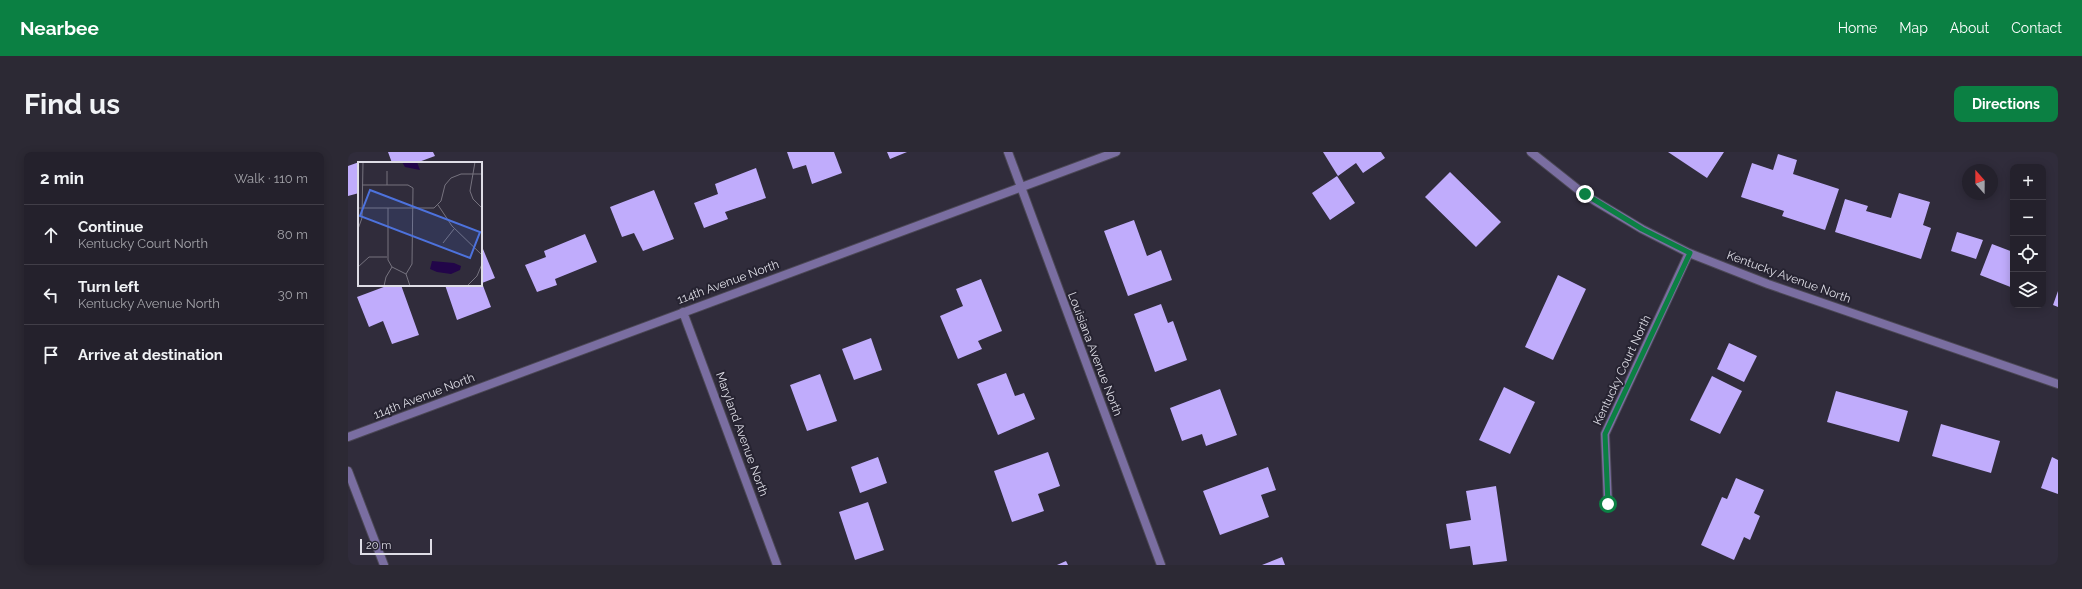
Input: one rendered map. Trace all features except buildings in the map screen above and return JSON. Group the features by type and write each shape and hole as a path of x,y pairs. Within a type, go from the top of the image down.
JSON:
{"street":[{"name":"Louisiana Avenue North","path":"1008,152 1020,188 1161,565"},
{"name":"114th Avenue North","path":"348,437 1116,152"},
{"name":"Kentucky Avenue North","path":"1531,152 1585,194 1642,229 1690,253 1768,284 2058,384"},
{"name":"Kentucky Court North","path":"1608,504 1605,434 1690,253"},
{"name":"Maryland Avenue North","path":"683,312 777,565"},
{"path":"348,471 384,565"}],"route":[{"path":"1585,194 1642,229 1690,253 1605,434 1608,504"}]}
